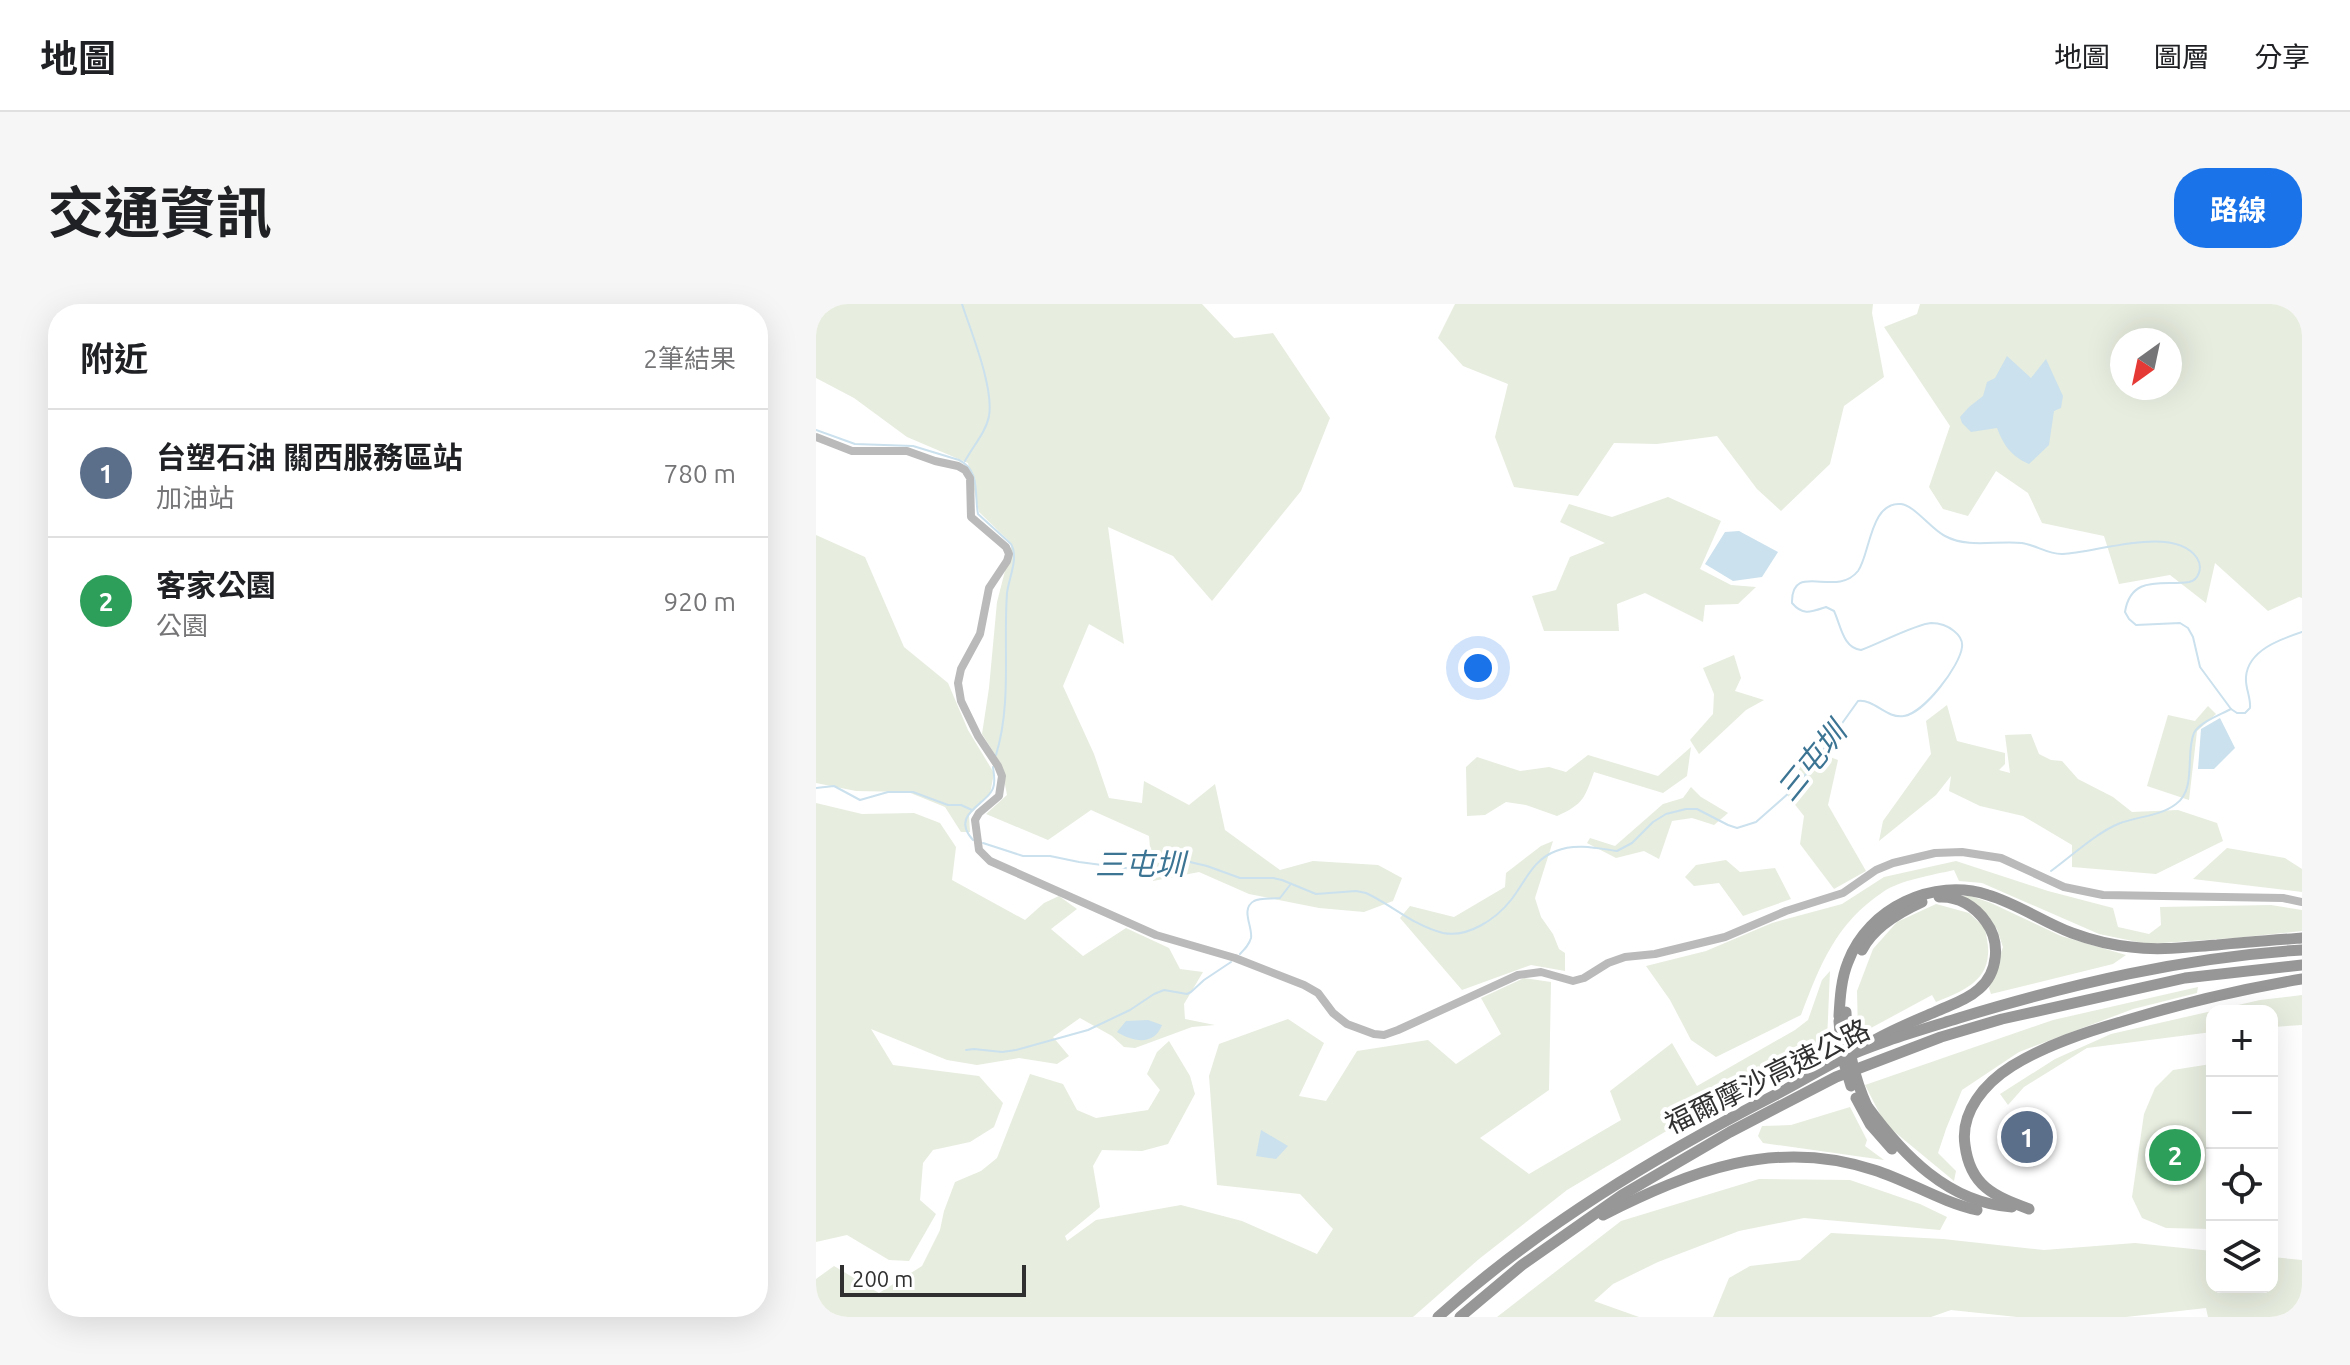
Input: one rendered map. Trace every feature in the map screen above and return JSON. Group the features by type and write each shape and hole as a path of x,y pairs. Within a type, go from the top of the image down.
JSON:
{"highway":[{"path":"2302,938 2171,949 2133,948 2070,932 1988,894 1954,890 1927,893 1904,901 1885,913 1860,938 1848,962 1840,998 1856,1082 1867,1106 1887,1133 1930,1175 1956,1191 2001,1207 2029,1209 2002,1199 1975,1177 1968,1164 1964,1138 1966,1120 1977,1098 2009,1067 2088,1032 2191,1002 2302,979"},
{"path":"1567,1233 1655,1189 1694,1174 1765,1157 1804,1155 1838,1160 1876,1170 1959,1206 1977,1210 1919,1175 1880,1137 1856,1098 1842,1056 1843,1014 1865,944 1893,918 1926,900 1946,897 1968,903 1986,920 1992,932 1996,956 1987,981 1968,997 1890,1031 1840,1060"},
{"name":"福爾摩沙高速公路","path":"1438,1317 1469,1289 1574,1212 1639,1170 1840,1060 1944,1023 2083,984 2180,963 2302,950"},
{"name":"福爾摩沙高速公路","path":"1460,1317 1522,1265 1622,1195 1730,1132 1836,1077 1941,1037 2002,1019 2185,978 2302,965"}],"street":[{"path":"816,437 852,451 907,451 965,470 970,478 971,517 1006,547 1009,554 989,588 980,634 961,669 958,683 961,701 1002,776 999,796 975,820 977,846 982,855 1156,935 1235,958 1304,985 1318,993 1339,1019 1374,1034 1384,1035 1398,1030 1518,975 1541,972 1573,981 1625,957 1655,954 1725,937 1786,911 1843,893 1876,870 1893,863 1935,853 1962,852 2001,858 2064,887 2103,895 2283,898 2302,902"}],"shaded area":[{"path":"816,304 1202,304 1234,338 1273,333 1330,418 1301,491 1212,601 1173,556 1108,527 1124,644 1089,624 1063,686 1094,754 1109,798 1142,803 1144,781 1189,805 1215,784 1225,830 1280,870 1313,861 1378,865 1402,878 1393,901 1364,912 1319,908 1249,894 1199,872 1153,881 1149,836 1091,810 1048,840 986,814 1007,795 1001,764 982,734 997,602 1012,544 979,512 968,463 907,437 854,398 816,378"},
{"path":"1455,304 1873,304 1884,377 1844,406 1830,464 1781,511 1757,489 1717,436 1657,444 1614,443 1578,496 1514,487 1495,437 1508,384 1463,366 1438,338"},
{"path":"1920,304 2302,304 2302,598 2268,611 2215,563 2206,603 2170,575 2119,584 2104,536 2042,523 2028,493 1996,471 1968,516 1943,509 1929,487 1950,426 1884,327 1917,314"},
{"path":"1668,497 1721,521 1700,569 1731,585 1756,587 1738,604 1705,605 1703,622 1645,593 1617,604 1619,631 1544,631 1532,596 1556,590 1570,557 1605,543 1560,522 1569,504 1612,517"},
{"path":"816,535 865,557 904,647 948,683 968,730 994,773 990,794 969,815 970,832 961,832 945,807 908,792 856,791 816,783"},
{"path":"1734,655 1741,678 1735,691 1764,700 1746,710 1699,754 1690,740 1713,714 1714,694 1703,668"},
{"path":"1947,705 1957,741 2005,753 2005,764 1999,770 2010,773 2005,735 2031,734 2039,754 2062,761 2078,779 2113,797 2132,812 2178,810 2217,823 2223,841 2156,874 2072,867 2072,845 2023,816 1980,806 1949,791 1951,776 1936,795 1879,841 1883,821 1931,754 1926,721"},
{"path":"2208,706 2216,714 2197,731 2189,800 2147,786 2168,715 2195,721"},
{"path":"1691,747 1687,776 1663,793 1594,772 1582,799 1557,816 1526,805 1506,802 1485,815 1467,816 1466,767 1477,757 1520,771 1549,767 1566,772 1588,755 1658,776"},
{"path":"1811,750 1838,760 1828,805 1866,871 1834,889 1800,844 1804,816 1785,792"},
{"path":"1691,787 1701,797 1728,813 1714,825 1692,818 1672,821 1659,859 1644,851 1616,858 1587,843 1590,838 1615,846 1663,804 1683,798"},
{"path":"816,803 862,814 914,813 940,823 956,847 952,880 1025,920 1044,903 1059,896 1077,909 1051,929 1083,956 1126,928 1169,948 1180,969 1203,972 1184,1004 1185,1019 1215,1025 1192,1027 1135,1048 1124,1047 1112,1036 1080,1018 1053,1037 1069,1056 1057,1064 1019,1058 977,1065 947,1060 871,1029 893,1065 979,1076 1003,1103 994,1127 970,1142 933,1150 923,1163 920,1200 936,1214 909,1261 889,1260 847,1235 816,1242"},
{"path":"1553,841 1535,898 1541,917 1559,949 1565,953 1565,971 1531,965 1462,990 1400,918 1410,906 1454,917 1505,887 1506,873 1541,846"},
{"path":"2227,848 2285,858 2302,869 2302,892 2193,879"},
{"path":"1726,860 1740,872 1775,868 1791,899 1743,916 1719,883 1694,886 1685,877 1696,865"},
{"path":"1956,861 2113,908 2118,927 2149,934 2161,925 2160,907 2271,905 2302,910 2302,931 2147,944 2099,934 1982,883 1959,881 1954,870 1898,884 1867,904 1841,931 1832,946 1801,1015 1716,1057 1691,1040 1670,1000 1646,966 1706,951 1772,923 1842,904 1884,877"},
{"path":"1968,895 2061,936 2126,955 2113,964 1991,994 1989,988 2003,947 1997,929 1963,896"},
{"path":"1936,904 1969,913 1985,928 1988,951 1983,972 1962,991 1936,1002 1932,995 1858,1035 1857,991 1873,949 1897,922"},
{"path":"1830,971 1827,1041 1567,1190 1479,1259 1413,1317 816,1317 816,1279 834,1266 879,1293 922,1266 940,1230 955,1182 981,1171 997,1158 1030,1074 1063,1084 1077,1110 1096,1118 1148,1110 1160,1090 1147,1074 1157,1052 1169,1041 1190,1076 1195,1094 1168,1144 1142,1151 1102,1150 1093,1166 1100,1207 1065,1236 1067,1241 1096,1220 1181,1205 1242,1221 1317,1254 1333,1229 1300,1194 1217,1185 1209,1076 1219,1044 1288,1019 1324,1043 1299,1096 1326,1101 1357,1051 1428,1040 1456,1064 1501,1034 1481,998 1524,978 1551,982 1549,1090 1480,1138 1529,1174 1621,1120 1610,1091 1672,1043 1697,1086 1795,1030 1808,1020 1822,980"},
{"path":"2198,987 2197,993 2133,1009 2019,1052 1962,1090 1938,1153 1956,1171 1954,1181 1885,1124 1865,1085 2053,1020"},
{"path":"2302,995 2302,1025 2278,1027 2278,1005 2238,1005"},
{"path":"2206,1012 2206,1033 2087,1048 2024,1087 2008,1105 2000,1094 2055,1059 2111,1034"},
{"path":"2206,1065 2206,1229 2166,1228 2142,1218 2132,1197 2144,1114 2155,1088 2173,1070"},
{"path":"1850,1107 1867,1140 1865,1146 1884,1160 1763,1143 1758,1136 1762,1126 1791,1125"},
{"path":"1759,1179 1850,1180 1920,1204 1947,1217 1940,1230 1804,1218 1739,1231 1658,1262 1613,1284 1594,1301 1639,1317 1497,1317 1621,1221"},
{"path":"1831,1233 1943,1239 2044,1250 2135,1243 2206,1250 2206,1293 2278,1293 2278,1258 2302,1260 2302,1317 2208,1317 2206,1308 2126,1317 2017,1317 1951,1310 1931,1317 1713,1317 1729,1278 1750,1266 1800,1260"}],"water":[{"path":"2007,356 2031,378 2046,359 2063,396 2061,408 2054,411 2049,445 2029,464 2009,450 1997,428 1971,432 1960,417 1983,396 1987,382 1995,378"},
{"path":"1739,531 1778,552 1762,577 1733,581 1705,564 1725,532"},
{"path":"2220,718 2235,748 2214,769 2198,769 2201,729"},
{"path":"1148,1020 1162,1025 1148,1039 1136,1040 1117,1032 1126,1021"},
{"path":"1261,1130 1288,1146 1276,1159 1256,1156"}],"waterway":[{"path":"962,304 981,360 990,404 985,428 965,461"},
{"name":"三屯圳","path":"816,430 855,444 913,446 959,460 971,470 978,514 1011,544 1014,555 1007,593 1004,715 996,755"},
{"name":"三屯圳","path":"983,843 1023,856 1050,856 1148,871 1177,859 1240,878 1282,880 1316,894 1366,893 1432,930 1452,934 1472,930 1505,907 1535,865 1548,855 1578,847 1617,851 1632,843 1666,814 1686,809 1697,809 1737,828 1756,822 1798,785 1858,701 1870,703 1892,715 1904,716 1931,698 1960,655 1961,640 1952,629 1924,624 1861,650 1846,641 1834,611 1826,607 1804,611 1792,603 1794,590 1799,584 1807,581 1838,582 1849,579 1858,571 1872,530 1883,511 1891,505 1906,505 1940,533 1964,542 2022,543 2058,554 2153,542 2186,548 2199,562 2198,576 2189,582 2141,587 2128,600 2125,612 2136,625 2180,623 2188,628 2200,667 2237,713 2245,713 2250,708 2246,677 2253,660 2267,647 2302,632"},
{"path":"2051,871 2110,828 2176,804 2189,780 2194,733 2205,722 2231,709"},
{"name":"三屯圳","path":"973,840 965,824 970,812 993,789 993,767"},
{"path":"816,788 834,786 860,800 888,792 913,792 972,810"},
{"path":"1240,954 1251,938 1247,913 1250,904 1259,899 1280,898 1290,885"},
{"path":"966,1050 1016,1050 1088,1030 1164,990 1187,994 1231,962"}],"place":[{"name":"台塑石油 關西服務區站","path":"2027,1137"},
{"name":"客家公園","path":"2175,1155"}]}
